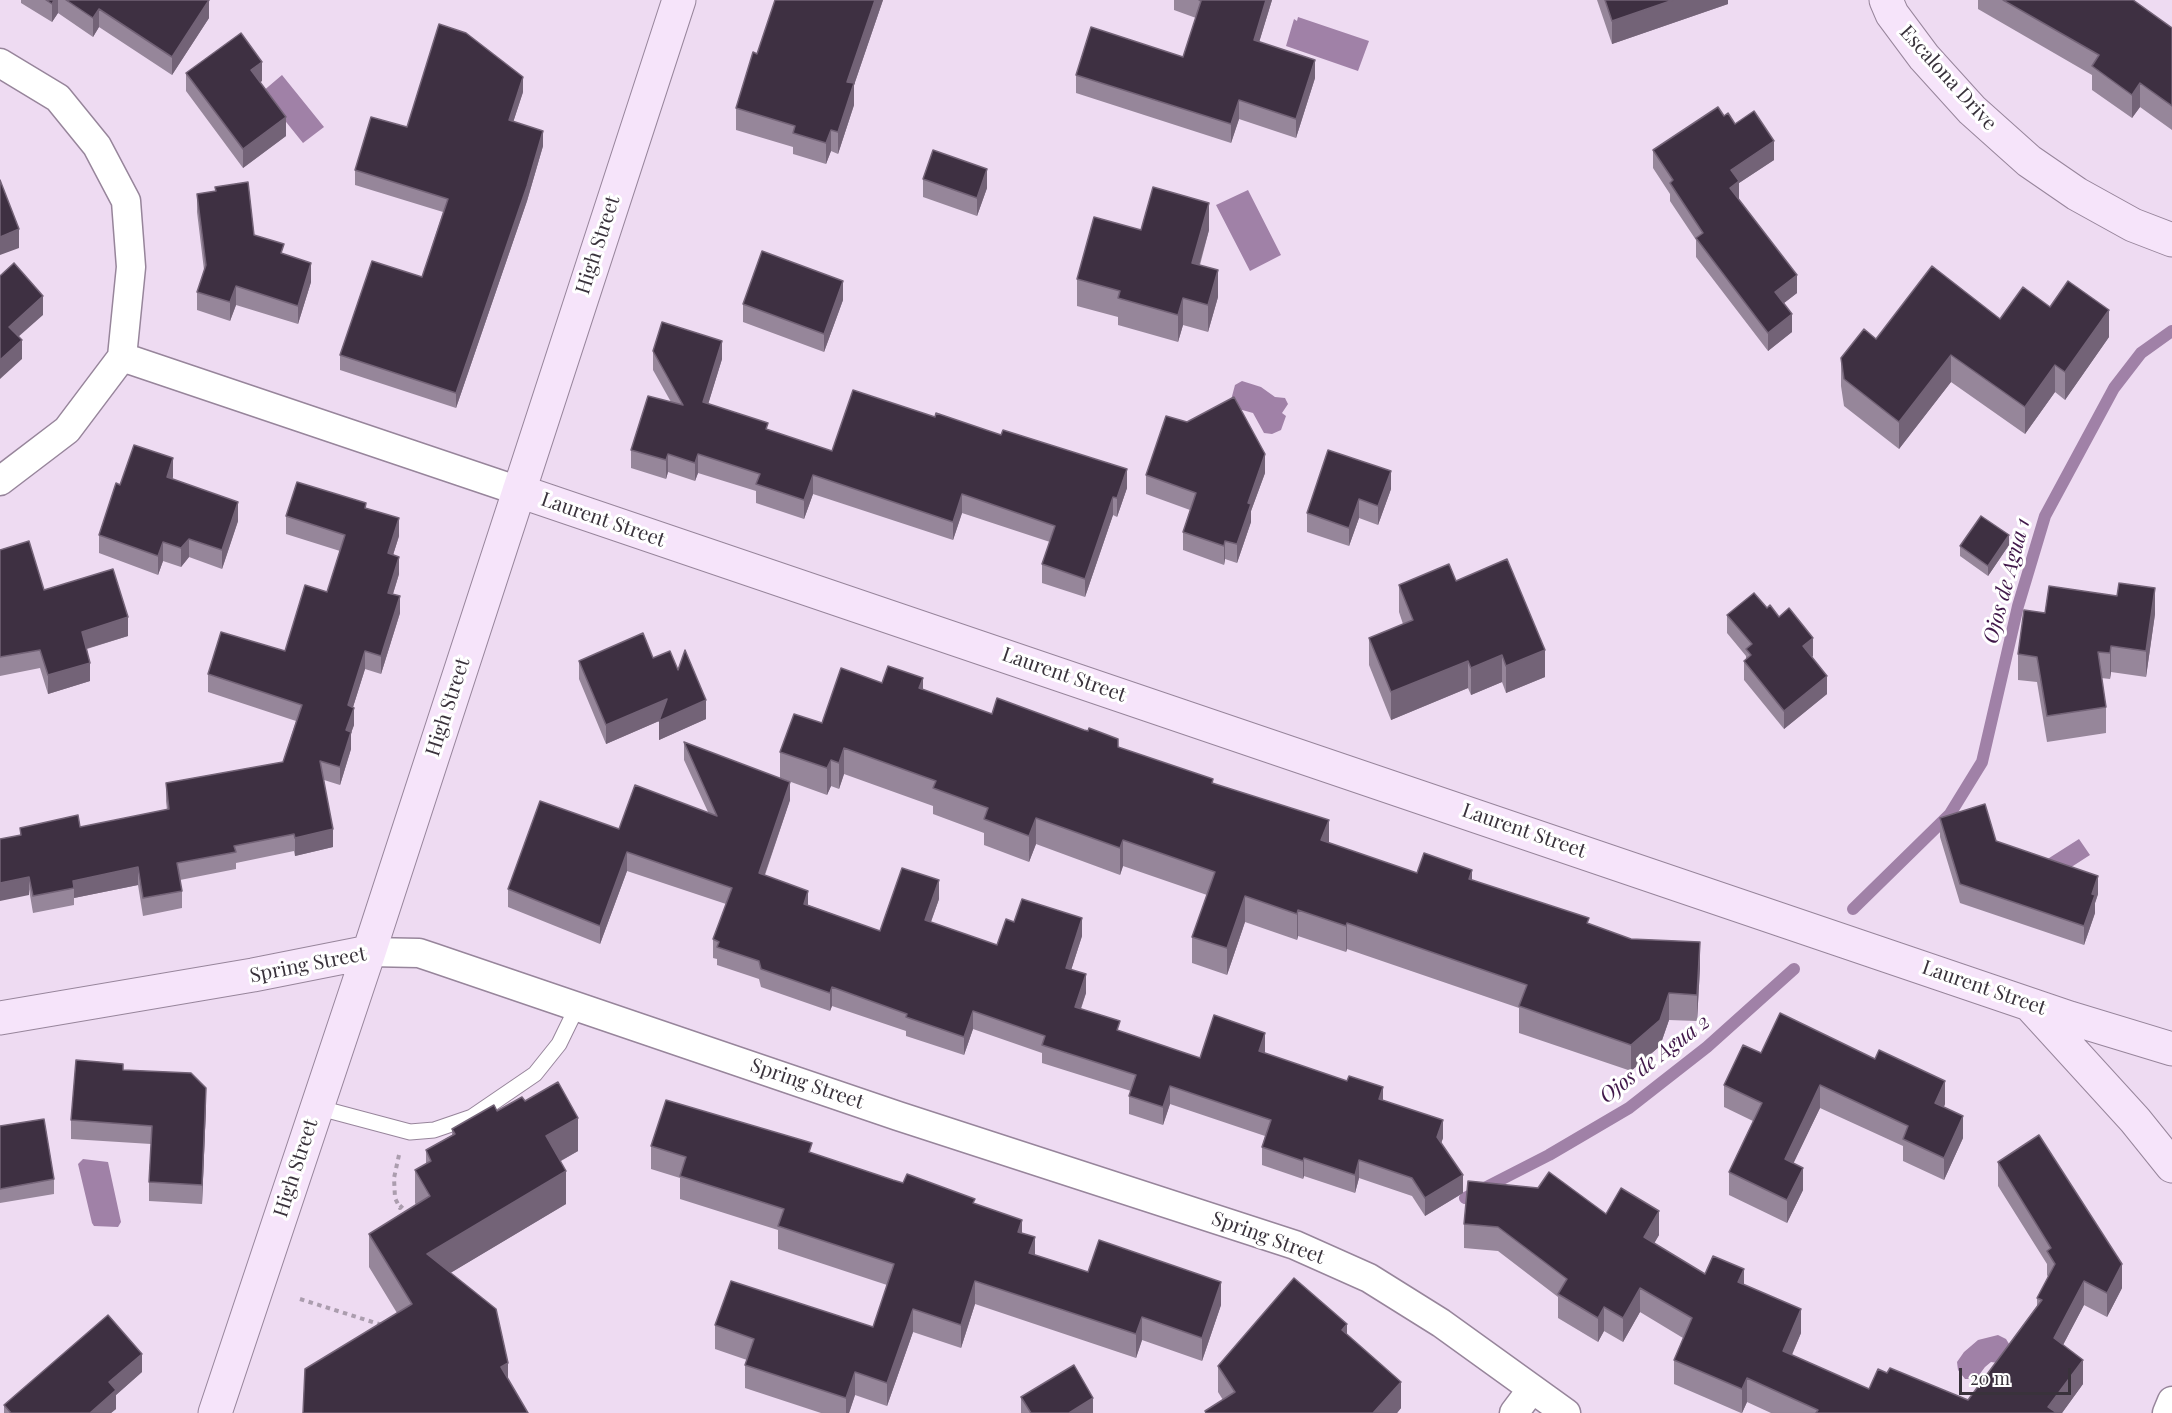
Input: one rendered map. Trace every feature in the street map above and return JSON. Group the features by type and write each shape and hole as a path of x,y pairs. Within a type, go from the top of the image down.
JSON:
{"street":[{"name":"High Street","path":"215,1413 369,952 679,0"},
{"name":"Escalona Drive","path":"1886,0 1892,14 1931,65 1972,110 2029,161 2077,194 2133,225 2172,240"},
{"path":"0,63 58,98 97,146 126,201 131,267 122,357 67,430 0,481"},
{"name":"Laurent Street","path":"122,357 2027,1002 2172,1049"},
{"name":"Spring Street","path":"0,1018 253,975 369,952 419,953 578,1005 898,1116 1295,1245 1369,1278 1441,1323 1566,1413"},
{"path":"2027,1002 2135,1120 2172,1167"},
{"path":"1514,1413 1532,1389"},
{"path":"2167,1413 2172,1401"}],"lane":[{"path":"316,1107 410,1132 434,1130 472,1117 535,1074 559,1044 578,1005"}],"path":[{"path":"400,1155 394,1178 395,1198 400,1208 404,1204"},
{"path":"300,1299 384,1325"}],"shaded area":[{"path":"1298,17 1369,41 1358,71 1286,46 1294,19 1297,21"},
{"path":"282,75 324,127 303,143 262,92"},
{"path":"1248,190 1281,255 1250,271 1216,205"},
{"path":"1242,381 1261,387 1275,397 1285,398 1288,404 1282,413 1286,416 1281,430 1272,434 1264,433 1253,413 1235,408 1231,400 1235,385"},
{"path":"2079,839 2090,855 2045,884 2035,867"},
{"path":"83,1159 108,1162 121,1222 118,1227 94,1226 92,1223 78,1164"},
{"path":"1998,1335 2006,1339 2011,1347 1998,1363 1991,1362 1976,1379 1965,1379 1958,1370 1957,1362 1964,1352 1978,1340"}],"building":[{"path":"66,0 209,0 172,57 99,9 93,18"},
{"path":"775,0 875,0 847,82 854,83 838,132 831,130 826,143 793,133 795,126 736,108 753,52 757,54"},
{"path":"1199,0 1266,0 1254,40 1315,60 1296,119 1239,100 1231,124 1076,75 1091,27 1183,57 1201,1"},
{"path":"1605,0 1673,0 1612,21"},
{"path":"2003,0 2133,0 2172,28 2172,106 2140,83 2132,95 2092,66 2099,55"},
{"path":"439,24 466,33 523,77 509,120 543,131 527,186 456,393 340,355 372,261 422,277 448,199 355,170 371,117 407,127"},
{"path":"241,33 262,62 251,70 286,117 243,149 186,73"},
{"path":"1718,107 1724,116 1728,113 1735,124 1754,111 1774,141 1731,170 1739,181 1730,188 1797,275 1775,292 1792,314 1768,333 1696,238 1703,233 1670,183 1673,180 1653,150"},
{"path":"933,150 987,169 977,198 923,179"},
{"path":"0,180 19,229 0,237"},
{"path":"248,182 254,235 284,244 281,253 311,263 298,306 236,286 230,302 197,292 206,265 197,194 216,191 215,187"},
{"path":"1153,187 1209,203 1192,263 1218,270 1208,305 1183,298 1178,315 1118,298 1120,291 1077,279 1094,217 1141,230"},
{"path":"762,251 843,281 824,334 743,304"},
{"path":"14,263 43,296 9,327 22,340 0,360 0,276"},
{"path":"1932,266 2000,319 2023,287 2050,307 2068,281 2109,310 2065,372 2055,365 2025,407 1951,355 1899,422 1844,379 1841,358 1864,329 1876,339"},
{"path":"662,322 722,341 703,402 768,423 766,429 832,451 853,390 935,417 936,413 1001,435 1003,430 1127,469 1117,498 1113,497 1085,579 1042,564 1055,526 962,494 953,522 813,475 804,500 756,484 760,474 698,454 695,463 668,454 666,460 631,450 648,396 683,405 653,351"},
{"path":"1234,397 1265,454 1237,544 1225,541 1224,546 1183,532 1196,493 1146,475 1166,416 1187,422"},
{"path":"134,445 173,458 167,477 238,502 222,550 189,539 181,548 163,542 158,556 99,535 116,483 120,485"},
{"path":"1328,450 1391,471 1378,506 1359,499 1349,528 1307,513"},
{"path":"297,482 366,503 365,508 399,518 388,553 399,557 388,593 400,596 381,656 365,651 348,705 354,708 346,730 351,732 340,767 320,761 333,829 295,838 294,834 234,846 236,852 177,863 182,891 143,898 138,867 73,881 74,888 33,896 29,877 0,883 0,839 21,835 20,828 78,815 80,827 169,809 166,783 283,762 302,705 208,674 221,632 285,651 305,585 327,592 345,535 286,516"},
{"path":"1981,516 2009,535 1988,566 1960,546"},
{"path":"29,541 44,590 113,569 128,617 82,632 90,663 48,675 40,650 0,657 0,550"},
{"path":"1507,559 1545,650 1506,666 1502,655 1471,668 1468,661 1391,692 1369,638 1413,620 1399,585 1449,564 1456,581"},
{"path":"2119,583 2155,588 2146,651 2111,646 2110,653 2098,652 2106,707 2047,716 2037,657 2018,654 2024,610 2045,613 2049,586 2117,596"},
{"path":"1754,593 1767,608 1770,605 1779,617 1789,608 1813,638 1803,646 1827,676 1784,711 1744,661 1751,655 1746,649 1752,644 1727,615"},
{"path":"643,633 653,658 670,651 678,670 685,650 706,700 659,721 667,699 606,725 579,661"},
{"path":"888,666 923,678 919,688 992,714 997,698 1084,730 1088,731 1089,728 1118,739 1118,747 1213,779 1212,783 1329,820 1321,840 1417,873 1424,853 1472,870 1469,879 1589,918 1587,923 1631,939 1700,942 1697,995 1669,993 1660,1020 1631,1045 1519,1006 1527,985 1347,923 1346,926 1298,910 1297,914 1245,896 1227,948 1192,937 1215,872 1123,840 1120,848 1036,818 1029,836 984,819 988,808 933,788 936,781 844,748 839,763 831,760 827,768 780,752 794,714 822,723 841,668 882,683"},
{"path":"684,742 790,782 759,873 808,891 804,904 880,931 902,868 939,880 925,920 997,945 1006,919 1014,922 1022,899 1082,918 1066,968 1086,974 1075,1007 1120,1021 1117,1030 1200,1058 1214,1015 1265,1033 1259,1051 1347,1081 1349,1076 1383,1087 1379,1099 1443,1120 1437,1137 1463,1175 1425,1198 1412,1178 1359,1160 1355,1175 1262,1147 1271,1120 1170,1086 1163,1107 1129,1096 1136,1075 1042,1045 1045,1036 973,1011 964,1037 906,1017 907,1014 832,987 830,993 761,969 759,961 717,947 719,942 713,939 732,888 627,852 600,926 508,889 540,801 619,829 635,785 717,816"},
{"path":"1985,804 1996,841 2098,876 2092,894 2095,895 2084,926 1960,884 1940,818"},
{"path":"1780,1013 1875,1059 1879,1050 1945,1081 1935,1103 1963,1116 1944,1158 1903,1139 1908,1126 1820,1085 1785,1159 1803,1168 1787,1200 1729,1172 1762,1103 1724,1085 1743,1045 1761,1053"},
{"path":"76,1060 123,1064 123,1070 191,1073 206,1088 202,1185 149,1182 152,1126 71,1120"},
{"path":"558,1082 578,1118 546,1136 566,1171 427,1254 496,1309 508,1363 501,1367 528,1413 303,1413 305,1369 412,1304 369,1234 430,1196 415,1170 431,1161 426,1150 455,1134 452,1129 494,1105 497,1111 522,1097 525,1101"},
{"path":"666,1100 812,1143 809,1152 893,1180 903,1183 907,1174 975,1199 973,1203 1022,1220 1018,1232 1035,1237 1029,1253 1088,1272 1099,1240 1221,1282 1202,1338 1142,1317 1136,1334 975,1281 961,1325 913,1309 887,1383 855,1372 846,1398 745,1365 754,1339 715,1325 731,1281 873,1327 894,1264 778,1226 784,1209 680,1176 686,1157 651,1146"},
{"path":"44,1119 54,1179 0,1189 0,1126"},
{"path":"2039,1135 2122,1264 2107,1293 2084,1281 2054,1338 2083,1360 2048,1407 2057,1413 1816,1413 1818,1410 1747,1378 1742,1389 1674,1360 1692,1318 1640,1288 1623,1318 1604,1307 1598,1318 1558,1294 1567,1279 1498,1227 1464,1224 1468,1181 1538,1188 1549,1172 1606,1214 1621,1188 1659,1211 1644,1237 1705,1274 1713,1256 1744,1269 1738,1282 1801,1309 1783,1351 1869,1389 1878,1369 1887,1373 1890,1368 1968,1400 2042,1300 2037,1298 2055,1264 2047,1251 2051,1248 1998,1162"},
{"path":"1294,1278 1347,1324 1342,1330 1401,1382 1373,1413 1206,1413 1205,1411 1235,1392 1218,1366"},
{"path":"108,1315 142,1354 109,1382 116,1390 90,1413 11,1413 4,1405"},
{"path":"1074,1365 1093,1398 1069,1413 1031,1413 1021,1397"}],"waterway":[{"name":"Ojos de Agua 1","path":"1853,909 1950,814 1982,762 2018,606 2045,516 2114,388 2141,353 2172,331"},
{"name":"Ojos de Agua 2","path":"1465,1198 1549,1155 1629,1108 1707,1047 1794,969"}]}
